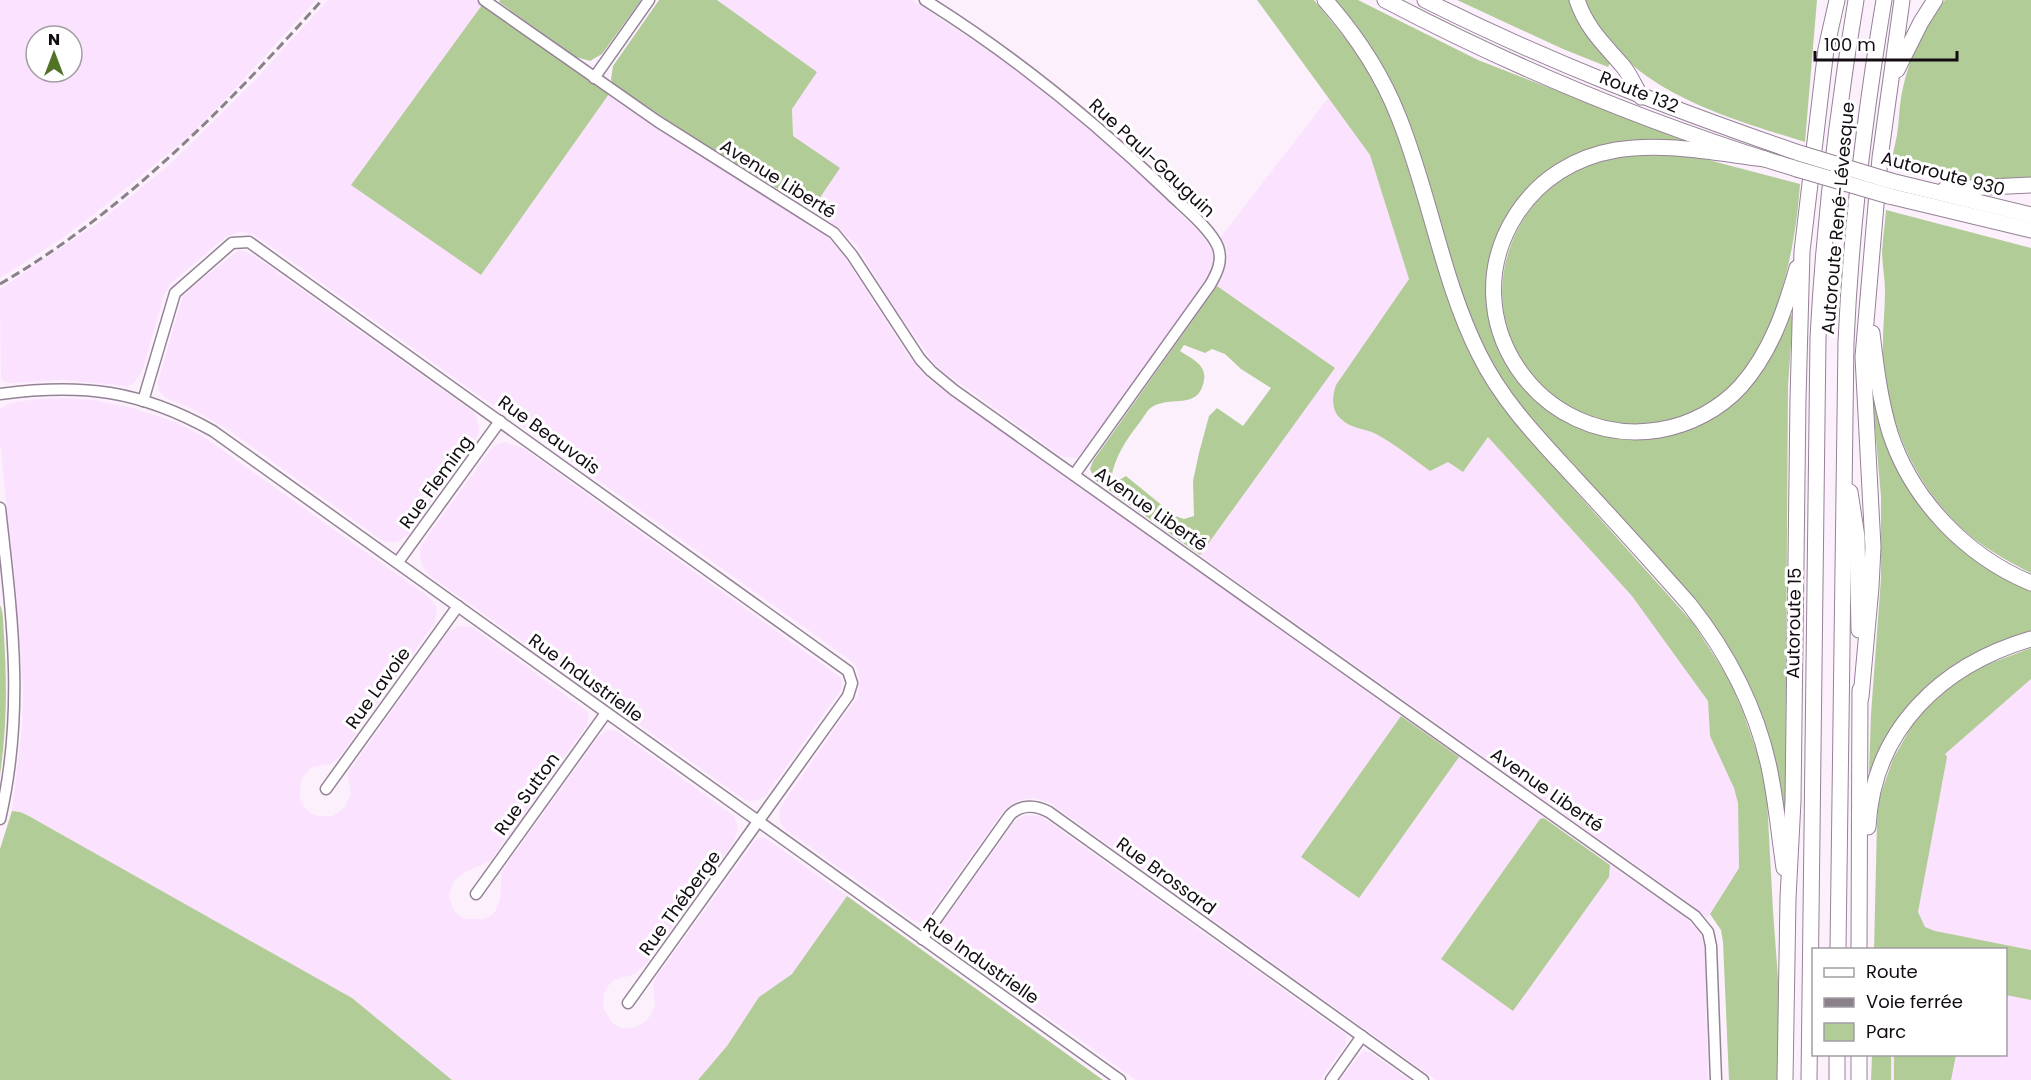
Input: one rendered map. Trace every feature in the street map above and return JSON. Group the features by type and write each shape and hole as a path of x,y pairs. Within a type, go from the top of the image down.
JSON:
{"highway":[{"path":"1325,0 1361,46 1394,104 1456,300 1474,344 1492,378 1530,429 1689,604 1733,670 1753,715 1769,767 1788,898"},
{"name":"Route 132","path":"1385,0 1486,50 1580,90 1696,135 1765,159 1798,161 1890,188"},
{"name":"Route 132","path":"1425,0 1521,46 1641,97"},
{"path":"1577,0 1592,31 1622,65 1641,97 1798,161"},
{"path":"1785,1080 1788,898 1793,801 1802,251 1826,49 1827,0"},
{"path":"1826,49 1837,0"},
{"name":"Autoroute René-Lévesque","path":"1831,167 1856,0"},
{"name":"Autoroute René-Lévesque","path":"1843,442 1847,322 1854,226 1865,122 1884,0"},
{"path":"1861,698 1873,555 1863,366 1880,158 1902,0"},
{"path":"1892,81 1921,22 1935,0"},
{"path":"1765,159 1671,148 1638,147 1587,157 1555,174 1535,191 1519,210 1501,247 1495,271 1493,297 1503,339 1515,364 1530,386 1565,414 1590,425 1624,432 1649,432 1674,427 1715,408 1734,393 1751,373 1779,324 1802,251"},
{"name":"Autoroute 15","path":"1809,1080 1816,400 1822,269 1831,167"},
{"path":"1924,190 2031,185"},
{"name":"Autoroute 930","path":"1890,188 1924,190 2031,215"},
{"name":"Autoroute 930","path":"1890,188 2031,230"},
{"path":"1869,306 1884,409 1894,443 1911,478 1935,512 1961,539 1998,566 2031,583"},
{"path":"1843,442 1857,544 1861,698 1860,948"},
{"path":"1838,948 1843,442"},
{"path":"1860,948 1869,810 1876,777 1891,744 1919,704 1949,677 1983,656 2031,639"},
{"path":"1837,1056 1837,1080"},
{"path":"1859,1056 1859,1080"}],"street":[{"name":"Avenue Liberté","path":"484,0 685,140 834,233 847,247 910,346 931,371 954,390 1695,916 1708,932 1711,946 1716,1080"},
{"path":"594,78 650,0"},
{"name":"Rue Paul-Gauguin","path":"925,0 1002,52 1096,126 1185,208 1209,234 1219,250 1219,269 1210,285 1074,475"},
{"name":"Rue Beauvais","path":"143,401 175,293 232,243 243,241 254,245 848,671 852,683 848,696 758,821"},
{"name":"Rue Industrielle","path":"0,394 44,389 106,392 143,401 179,414 213,431 1120,1080"},
{"name":"Rue Fleming","path":"398,562 500,421"},
{"path":"0,508 14,651 15,700 10,768 0,819"},
{"name":"Rue Lavoie","path":"326,789 458,606"},
{"name":"Rue Sutton","path":"476,894 606,713"},
{"name":"Rue Brossard","path":"922,939 1010,815 1020,808 1037,807 1049,812 1423,1080"},
{"name":"Rue Théberge","path":"628,1003 758,821"},
{"path":"1330,1080 1362,1036"}],"shaded area":[{"path":"0,0 316,0 188,137 64,237 0,278"},
{"path":"328,0 475,0 482,5 352,184 481,275 609,94 667,135 815,226 842,253 909,356 928,379 1401,716 1301,857 1359,898 1459,757 1544,818 1540,819 1441,958 1513,1011 1609,877 1610,865 1681,914 1698,930 1701,936 1705,952 1708,1080 1436,1080 1050,803 1035,798 1019,800 1004,810 927,917 920,922 914,921 786,830 780,822 781,806 858,696 860,679 856,666 253,234 240,232 227,236 170,284 164,295 142,371 134,383 127,386 63,380 9,383 1,379 0,289 102,220 169,165 257,78"},
{"path":"717,0 912,0 998,57 1061,104 1125,160 1203,236 1213,253 1214,263 1207,279 1085,449 1076,458 1058,454 936,366 893,306 857,246 840,229 805,204 813,205 793,137 792,109 817,72"},
{"path":"1329,97 1370,155 1409,279 1336,385 1341,419 1351,426 1373,432 1383,438 1448,462 1463,472 1488,437 1632,596 1653,623 1708,701 1710,736 1735,788 1738,803 1739,868 1707,918 1688,902 1200,555 1335,368 1217,286 1223,276 1227,257 1226,249 1220,238"},
{"path":"239,250 250,253 472,411 477,418 479,431 476,439 409,533 397,542 380,539 230,431 187,406 167,399 159,391 158,382 182,298"},
{"path":"65,398 93,400 133,408 175,422 201,435 426,595 435,604 437,610 435,622 340,756 331,764 312,767 301,779 300,798 310,813 317,816 333,816 345,807 351,793 348,775 350,770 447,633 459,626 472,627 587,711 589,715 587,725 490,861 465,872 453,882 449,895 454,911 460,916 466,919 483,919 492,915 496,910 500,899 502,871 599,736 608,730 617,731 734,816 738,829 734,842 646,964 635,974 614,980 608,986 604,993 603,1008 613,1024 622,1028 631,1028 641,1025 648,1019 655,1006 653,986 655,979 757,838 765,838 847,896 792,974 759,997 727,1046 698,1080 452,1080 352,998 27,815 12,811 22,727 23,689 0,442 0,409 10,403"},
{"path":"505,442 523,448 840,677 841,690 766,795 759,800 749,801 742,798 429,575 423,567 420,549 425,540 490,450"},
{"path":"2031,679 2031,1080 1890,1080 1891,1056 2007,1056 2007,948 1893,948 1939,759"},
{"path":"1026,815 1041,816 1346,1035 1346,1044 1320,1080 1136,1080 942,942 938,935 938,928 1016,820"},
{"path":"1363,1051 1371,1053 1409,1080 1340,1080"}],"green space":[{"path":"500,0 641,0 602,54 590,61 576,57 499,2"},
{"path":"659,0 717,0 817,72 792,109 793,136 840,168 817,202 813,205 805,204 771,185 613,84 611,79 613,66"},
{"path":"1257,0 1314,0 1358,54 1376,83 1398,137 1441,271 1472,356 1489,388 1526,436 1693,623 1729,679 1763,770 1767,799 1779,992 1778,1080 1729,1080 1723,942 1721,930 1710,914 1739,868 1738,803 1734,788 1710,736 1708,701 1632,596 1488,437 1463,472 1448,462 1430,471 1383,438 1353,427 1335,412 1333,399 1336,385 1409,279 1370,155"},
{"path":"1331,0 1358,0 1478,60 1686,141 1686,145 1636,143 1610,145 1586,150 1566,159 1549,171 1526,193 1495,247 1487,293 1495,337 1516,377 1547,409 1586,431 1633,439 1683,432 1720,414 1736,401 1762,370 1790,315 1793,316 1788,386 1785,826 1737,665 1520,410 1486,354 1464,303 1412,137"},
{"path":"1457,0 1571,0 1587,33 1610,63 1608,67 1563,49"},
{"path":"1585,0 1817,0 1805,142 1709,109 1677,95 1648,77 1622,56 1601,30"},
{"path":"1945,0 2031,0 2031,177 1996,181 1960,180 1891,167 1907,72 1929,22"},
{"path":"482,5 609,94 481,275 351,185"},
{"path":"1634,155 1701,158 1800,184 1795,232 1784,283 1767,332 1743,373 1712,402 1693,412 1673,420 1630,426 1588,417 1563,403 1541,386 1524,365 1512,341 1504,315 1502,288 1506,260 1516,233 1537,200 1564,178 1579,170 1596,163"},
{"path":"1886,210 2031,248 2031,573 1987,548 1954,521 1922,479 1899,431 1891,406 1883,355 1885,291 1882,251"},
{"path":"1217,286 1335,368 1200,555 1095,480 1090,469 1093,461","holes":["1184,345 1205,353 1212,349 1225,354 1241,369 1271,388 1243,426 1217,408 1209,416 1193,481 1194,516 1184,519 1175,516 1126,476 1116,482 1111,479 1122,449 1148,410 1159,404 1190,399 1201,390 1204,380 1203,370 1197,362 1180,351"]},
{"path":"1870,369 1909,487 2031,589 2031,634 1952,669 1873,772 1869,772 1881,578 1881,497"},
{"path":"0,605 3,619 6,688 0,775"},
{"path":"2031,648 2031,679 1945,754 1947,757 1918,912 1925,927 1935,931 2031,950 2031,1000 2007,995 2007,948 1874,948 1879,799 1893,759 1914,722 1941,693 1975,669"},
{"path":"1401,716 1459,757 1359,898 1301,857"},
{"path":"12,811 27,815 352,998 452,1080 0,1080 0,849"},
{"path":"1544,818 1610,865 1609,877 1513,1011 1441,959 1540,819"},
{"path":"847,896 1103,1080 698,1080 727,1046 759,997 792,974"},
{"path":"1872,1056 1891,1056 1891,1080 1871,1080"},
{"path":"1894,1056 1956,1056 1951,1080 1894,1080"}],"railway":[{"path":"0,284 90,224 172,155 249,79 322,0"}]}
